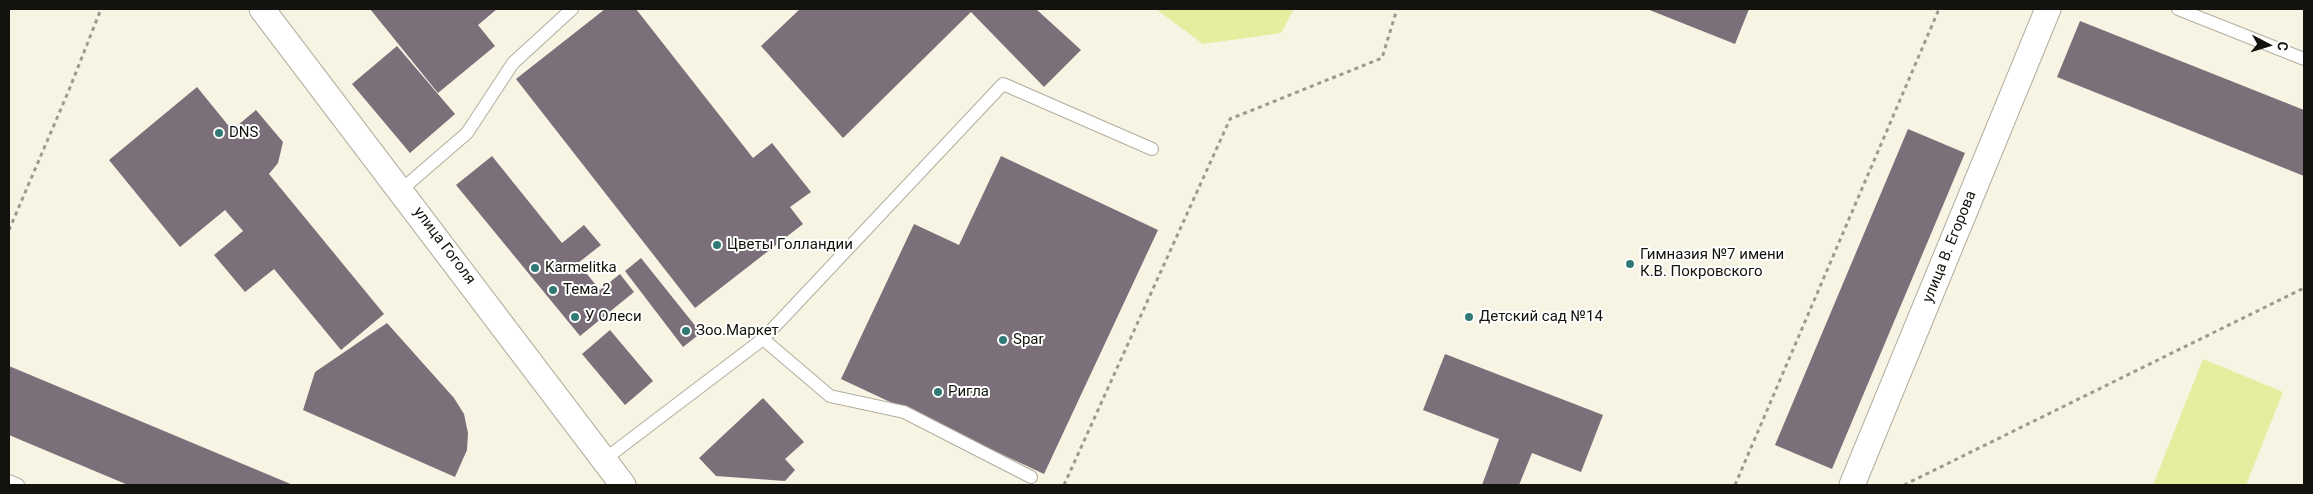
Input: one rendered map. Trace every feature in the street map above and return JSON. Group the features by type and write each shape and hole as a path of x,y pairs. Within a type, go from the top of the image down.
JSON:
{"street":[{"name":"улица Гоголя","path":"262,9 624,485"},
{"name":"улица В. Егорова","path":"1852,485 2048,9"}],"lane":[{"path":"401,190 467,133 513,63 572,9"},
{"path":"2178,9 2304,59"},
{"path":"606,459 763,339 1003,84 1152,149"},
{"path":"763,339 830,396 904,412 1031,477"},
{"path":"9,481 18,485"}],"path":[{"path":"9,230 69,90 101,9"},
{"path":"1064,485 1230,119 1382,58 1396,9"},
{"path":"1735,485 1939,9"},
{"path":"1904,485 2304,288"}],"green space":[{"path":"1156,9 1294,9 1281,33 1203,44"},
{"path":"2203,359 2283,392 2246,485 2153,485"}],"building":[{"path":"370,9 497,9 478,25 495,46 438,93"},
{"path":"605,9 636,9 753,158 772,143 811,192 790,207 803,224 695,308 516,79"},
{"path":"800,9 1036,9 1081,50 1044,87 971,12 843,138 761,46"},
{"path":"1647,9 1749,9 1735,44"},
{"path":"2080,21 2304,110 2304,176 2057,77"},
{"path":"397,46 455,114 410,153 352,84"},
{"path":"197,87 232,130 256,110 283,142 278,163 269,174 384,314 341,350 274,269 245,292 214,255 243,231 225,210 180,247 109,160"},
{"path":"1908,129 1965,153 1832,469 1775,445"},
{"path":"492,156 562,243 584,225 601,245 578,263 600,290 620,274 634,292 580,336 456,185"},
{"path":"1001,156 1158,230 1044,474 841,379 914,224 959,245"},
{"path":"641,258 701,333 683,347 625,271"},
{"path":"387,323 454,398 464,414 468,433 467,450 455,477 303,410 315,372"},
{"path":"610,330 653,381 625,405 582,354"},
{"path":"1445,354 1603,415 1581,472 1532,453 1519,485 1482,485 1499,439 1423,410"},
{"path":"9,366 293,485 128,485 9,435"},
{"path":"763,398 804,442 785,459 795,470 785,481 716,476 699,458"}],"place":[{"name":"DNS","path":"219,133"},
{"name":"Цветы Голландии","path":"717,245"},
{"name":"Гимназия №7 имени К.В. Покровского","path":"1630,264"},
{"name":"Karmelitka","path":"535,268"},
{"name":"Тема 2","path":"553,290"},
{"name":"У Олеси","path":"575,317"},
{"name":"Детский сад №14","path":"1469,317"},
{"name":"Зоо.Маркет","path":"686,331"},
{"name":"Spar","path":"1003,340"},
{"name":"Ригла","path":"938,392"}]}
